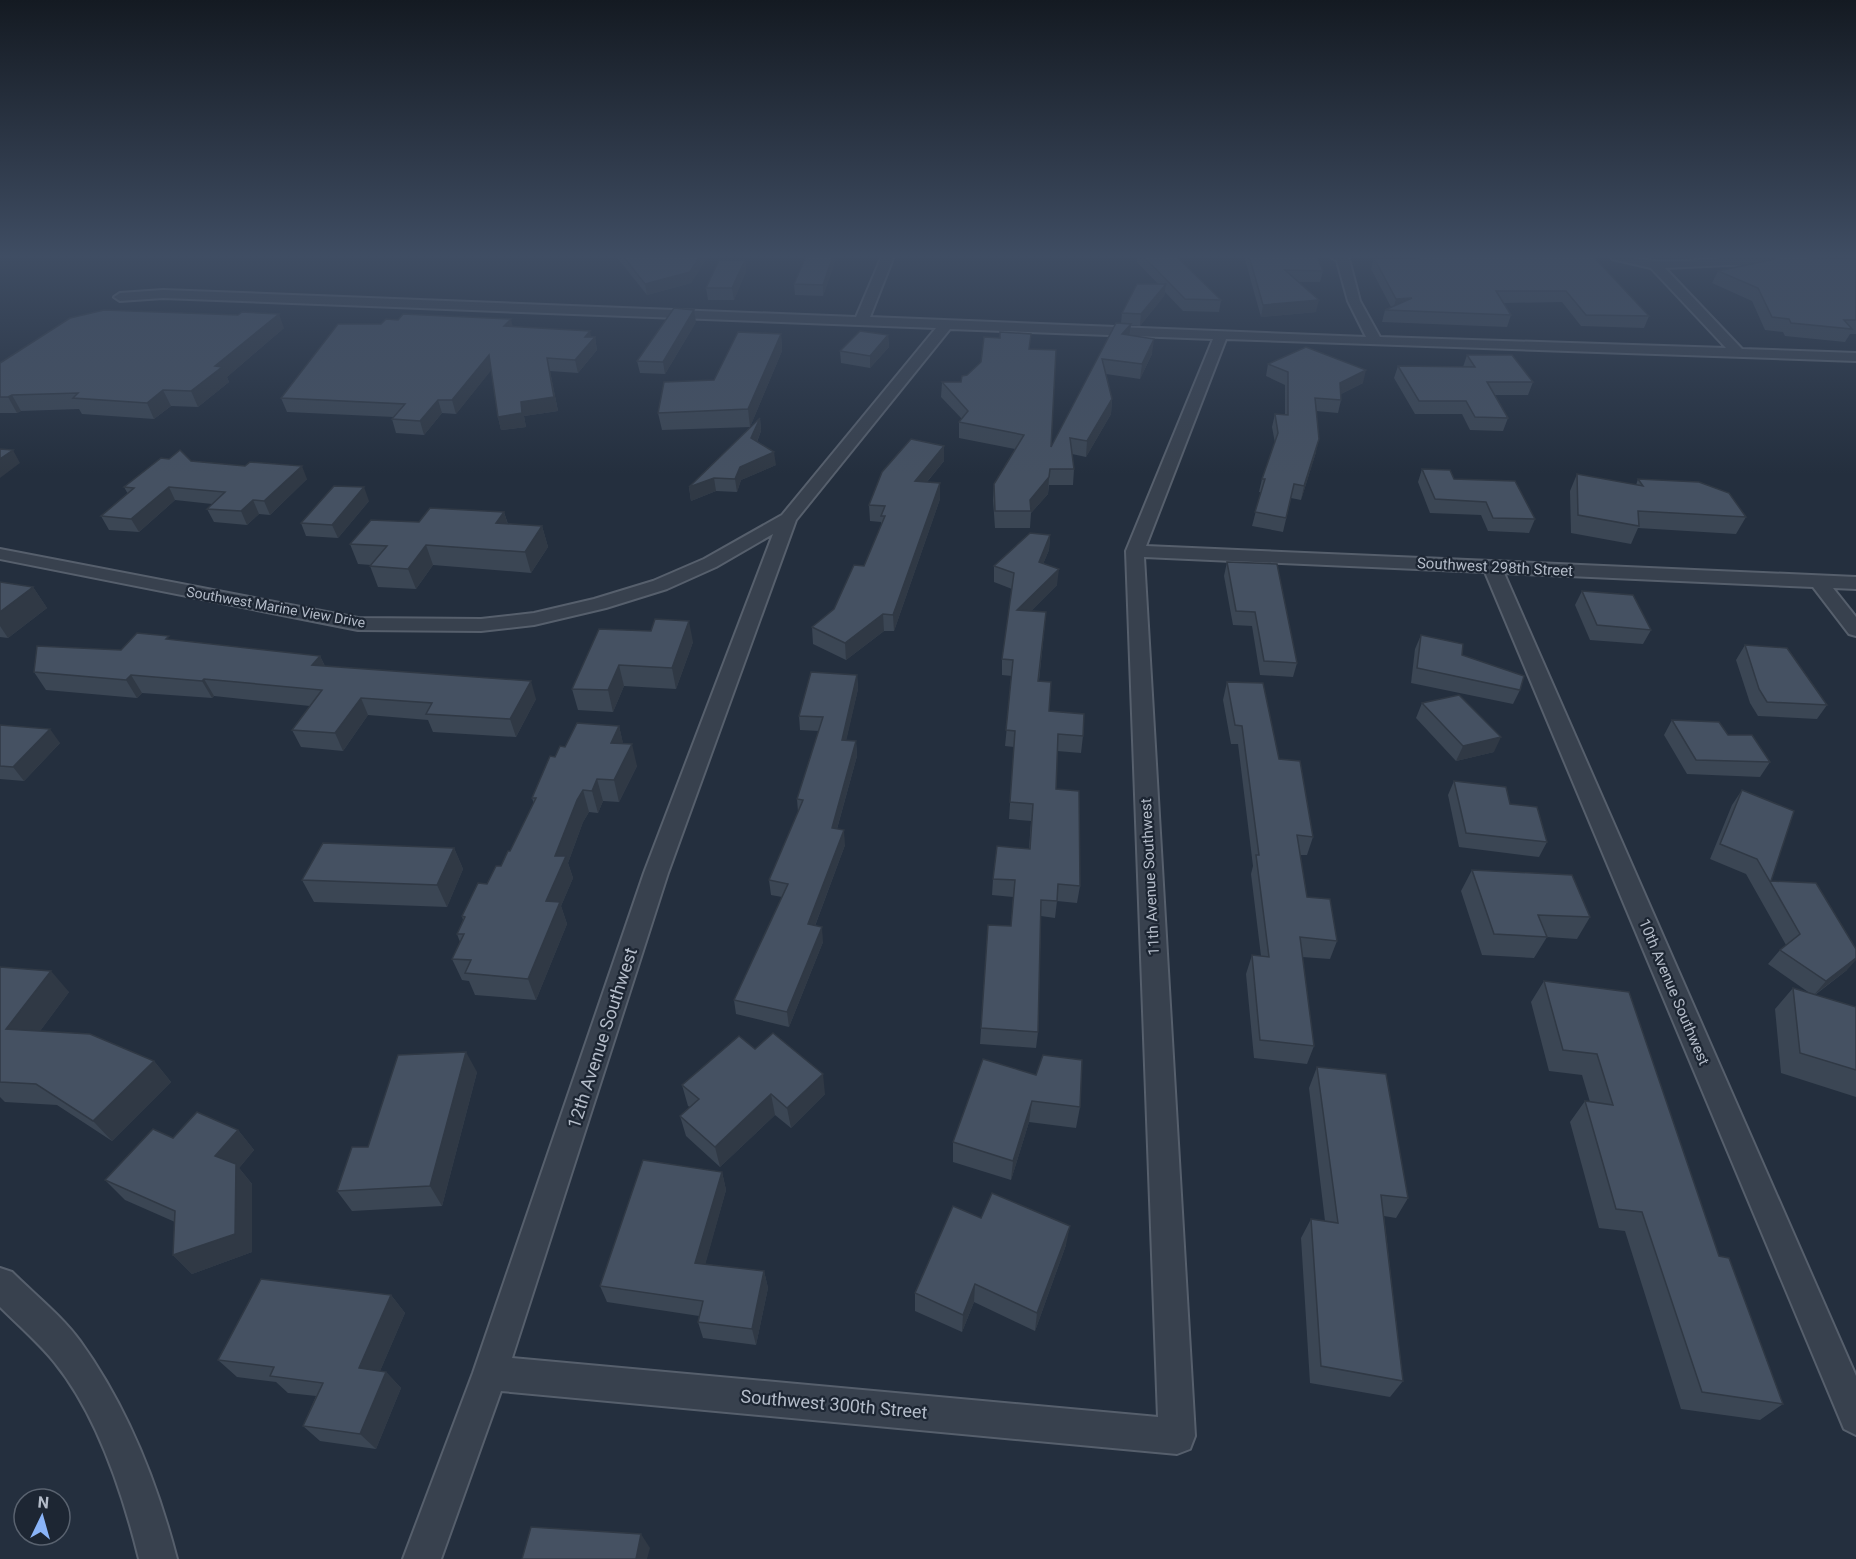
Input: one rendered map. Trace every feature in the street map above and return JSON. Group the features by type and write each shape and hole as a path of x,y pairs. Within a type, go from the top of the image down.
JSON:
{"street":[{"name":"Southwest Marine View Drive","path":"0,554 358,624 481,625 534,619 599,604 660,585 710,563 788,519 943,329"},
{"path":"1049,329 1856,357"},
{"path":"1369,329 1375,341"},
{"path":"1715,329 1737,352"},
{"name":"11th Avenue Southwest","path":"1177,1436 1135,550 1221,335"},
{"name":"12th Avenue Southwest","path":"422,1559 490,1373 656,873 788,519"},
{"name":"Southwest 298th Street","path":"1135,550 1856,583"},
{"name":"10th Avenue Southwest","path":"1492,567 1856,1417"},
{"path":"1820,582 1856,630"},
{"path":"0,1284 67,1351 113,1425 151,1532 158,1559"},
{"name":"Southwest 300th Street","path":"490,1373 1177,1436"}],"building":[{"path":"53,329 261,329 215,366 222,367 191,391 163,390 147,403 73,398 78,393 0,397 0,363"},
{"path":"334,329 551,329 590,331 585,337 595,337 575,360 547,358 554,397 521,402 522,413 498,417 489,355 452,400 438,400 420,421 392,419 405,404 281,398"},
{"path":"660,329 683,329 663,362 637,361"},
{"path":"1113,329 1127,329 1122,334 1154,339 1142,364 1102,359 1112,399 1087,441 1070,438 1074,469 1050,469 1049,477 1030,500 1031,511 995,511 994,484 1024,435 959,422 968,411 942,382 961,382 962,376 967,375 981,362 984,337 1000,338 1000,332 1031,334 1029,349 1056,350 1051,447"},
{"path":"860,331 888,335 870,356 840,351"},
{"path":"738,332 781,334 748,409 658,413 664,382 714,380"},
{"path":"1306,347 1366,370 1340,383 1341,400 1315,398 1319,439 1304,486 1294,484 1286,518 1255,512 1265,479 1262,479 1278,433 1275,414 1288,415 1288,372 1268,364"},
{"path":"1467,355 1512,355 1533,382 1487,382 1508,418 1475,417 1466,401 1419,401 1398,366 1475,367"},
{"path":"760,418 751,438 774,452 740,467 735,479 714,478 689,487"},
{"path":"911,439 944,446 915,481 940,483 893,615 883,614 845,643 812,627 834,609 854,565 864,566 885,516 881,516 885,506 869,505 882,472"},
{"path":"0,449 13,450 0,459"},
{"path":"180,450 191,461 245,466 250,462 302,466 264,501 253,500 241,511 207,509 225,492 169,487 131,519 101,516 134,488 124,487 161,458 169,459"},
{"path":"1422,469 1450,470 1454,479 1515,481 1535,519 1493,518 1486,502 1435,499"},
{"path":"1577,474 1643,486 1638,479 1699,482 1729,493 1746,517 1638,511 1639,526 1578,515"},
{"path":"334,486 364,487 332,525 301,523"},
{"path":"430,508 504,512 496,523 542,526 525,552 426,545 408,569 370,566 387,546 350,544 371,520 419,522"},
{"path":"1030,533 1050,535 1039,562 1059,569 1017,610 1046,612 1038,681 1051,682 1049,711 1084,714 1083,736 1058,734 1056,789 1079,791 1080,886 1058,884 1057,901 1041,900 1038,1032 981,1028 988,925 1011,926 1015,880 993,879 997,846 1030,849 1033,804 1010,802 1015,731 1006,730 1013,660 1002,659 1014,573 994,566"},
{"path":"1227,562 1277,564 1297,663 1264,661 1255,612 1236,611"},
{"path":"0,582 33,587 0,612"},
{"path":"1582,591 1633,595 1651,630 1597,625"},
{"path":"655,619 689,621 672,668 619,665 608,690 572,689 599,629 651,631"},
{"path":"137,633 169,636 166,639 320,656 312,665 531,681 510,719 426,714 432,703 361,698 335,733 292,730 322,690 204,679 202,681 131,675 126,680 34,672 37,646 121,650"},
{"path":"1421,635 1463,644 1462,655 1524,676 1520,690 1417,668"},
{"path":"1745,645 1787,648 1827,705 1767,702 1759,689"},
{"path":"811,672 857,675 842,740 856,741 832,828 844,830 808,924 822,927 787,1012 734,1000 788,884 769,880 803,800 797,799 823,717 799,716"},
{"path":"1227,682 1263,683 1279,759 1300,761 1313,837 1297,835 1307,897 1330,899 1337,941 1300,937 1314,1046 1260,1040 1252,955 1269,957 1256,855 1259,855 1242,726 1235,725"},
{"path":"1459,695 1501,737 1463,746 1422,703"},
{"path":"1672,720 1719,722 1728,735 1752,735 1770,762 1696,760"},
{"path":"577,723 619,726 611,743 632,744 614,780 597,779 592,791 583,790 577,800 555,856 566,856 546,901 560,902 528,979 465,973 471,960 452,959 464,934 457,934 465,917 462,916 478,883 487,884 496,866 501,866 510,851 536,798 532,798 550,756 555,757 560,746 565,747"},
{"path":"0,725 50,729 13,767 0,766"},
{"path":"1454,781 1506,787 1510,804 1537,807 1547,842 1466,833"},
{"path":"1742,790 1794,811 1771,881 1816,883 1856,949 1856,958 1826,981 1780,950 1800,934 1757,859 1720,844"},
{"path":"323,843 454,848 437,885 302,880"},
{"path":"1472,870 1572,875 1590,917 1538,915 1547,937 1494,934"},
{"path":"0,967 51,971 6,1029 90,1034 154,1061 93,1121 36,1084 0,1082"},
{"path":"1544,981 1629,992 1719,1256 1729,1258 1783,1404 1702,1392 1642,1212 1616,1209 1585,1101 1613,1105 1597,1054 1563,1050"},
{"path":"1793,988 1856,1007 1856,1070 1800,1053"},
{"path":"773,1033 823,1074 787,1108 771,1094 715,1147 680,1116 699,1099 682,1085 739,1036 755,1049"},
{"path":"466,1052 430,1186 337,1191 352,1147 368,1147 398,1055"},
{"path":"1043,1055 1082,1060 1080,1107 1032,1101 1013,1161 953,1142 983,1059 1036,1075"},
{"path":"1317,1067 1386,1074 1408,1198 1381,1195 1403,1381 1321,1366 1311,1219 1338,1223"},
{"path":"197,1112 238,1130 215,1156 236,1164 235,1234 173,1255 175,1211 105,1180 153,1129 173,1138"},
{"path":"643,1160 722,1172 695,1263 764,1271 752,1329 698,1322 703,1301 600,1286"},
{"path":"992,1193 1070,1226 1037,1313 975,1284 963,1315 915,1293 953,1206 981,1218"},
{"path":"261,1279 391,1295 359,1368 386,1372 360,1434 303,1426 323,1383 270,1376 274,1367 218,1360"},
{"path":"531,1527 641,1534 636,1559 522,1559"}]}
